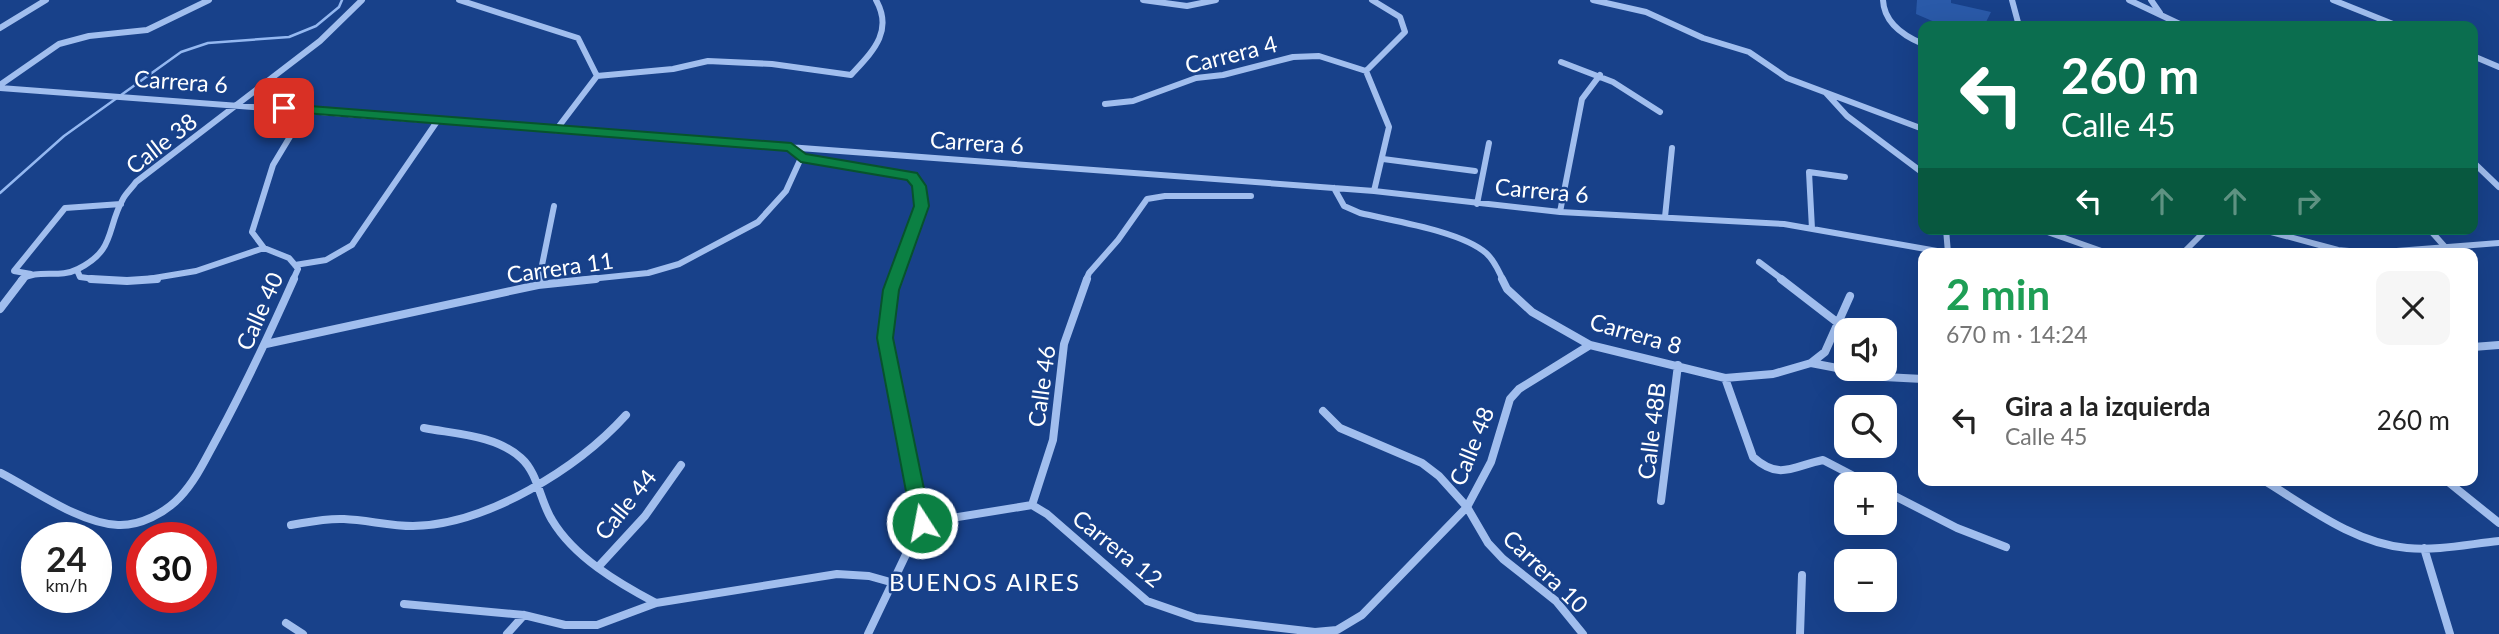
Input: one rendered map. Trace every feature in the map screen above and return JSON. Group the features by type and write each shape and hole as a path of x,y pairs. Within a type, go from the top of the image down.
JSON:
{"street":[{"path":"0,28 46,0"},
{"path":"1,84 59,44 89,36 147,30 209,0"},
{"name":"Calle 38","path":"78,270 97,256 109,242 121,204 136,182 320,41 362,0"},
{"path":"459,0 578,38 597,76"},
{"path":"556,130 597,76 673,69 708,61 772,64 851,75 881,42 885,23 882,8 876,0"},
{"path":"1143,0 1187,6 1216,0"},
{"path":"1372,0 1400,18 1405,32 1366,71 1389,127 1390,136 1374,191"},
{"path":"1593,0 1646,12 1703,38 1749,52 1787,78 1918,127"},
{"path":"1883,0 1882,5 1888,18 1909,39 1918,42"},
{"path":"2012,0 2018,21"},
{"path":"2129,0 2174,21"},
{"path":"2151,0 2163,16"},
{"path":"2333,0 2386,21"},
{"name":"Carrera 4","path":"1105,103 1133,101 1196,78 1223,75 1293,57 1320,56 1366,71"},
{"path":"2478,58 2499,67"},
{"path":"1561,62 1600,75 1641,97 1660,112"},
{"path":"1560,212 1582,99 1600,75"},
{"name":"Carrera 6","path":"1,84 115,96 1374,191 1560,212 1784,223 1922,248"},
{"path":"1825,92 1838,111 1906,155 1918,168"},
{"path":"295,265 289,258 264,248 252,232 273,165 306,110"},
{"name":"Calle 40","path":"1,473 98,522 116,525 159,514 179,499 196,475 266,344 298,270 295,265 319,263 340,256 352,245 438,120"},
{"path":"1477,204 1489,143"},
{"path":"791,147 801,158 894,172 912,177 919,186 922,206 891,290 885,338 922,523 868,634"},
{"path":"1665,217 1672,148"},
{"name":"Carrera 11","path":"266,344 538,285 648,273 680,264 758,222 786,191 801,158"},
{"path":"1383,159 1475,171"},
{"path":"2478,167 2499,187"},
{"path":"1812,229 1809,172 1845,177"},
{"name":"Carrera 8","path":"1334,188 1344,206 1360,214 1462,239 1484,251 1495,262 1507,289 1515,298 1532,312 1590,345 1725,378 1773,374 1811,363"},
{"name":"Calle 46","path":"1032,505 1053,440 1064,344 1089,273 1118,240 1147,199 1165,196 1251,196"},
{"path":"121,204 65,208 14,271 56,275 78,270 80,277 106,282 143,282 208,269 264,248"},
{"path":"538,285 554,206"},
{"path":"2056,235 2093,248"},
{"path":"2188,248 2201,235"},
{"path":"2282,235 2331,248"},
{"path":"2434,235 2446,248 2499,243"},
{"path":"1759,262 1834,320"},
{"path":"0,309 22,279 31,274"},
{"path":"1840,318 1850,296"},
{"path":"1811,363 1825,352 1834,332"},
{"name":"Calle 48","path":"1337,632 1362,615 1467,507 1491,462 1510,399 1520,389 1590,345"},
{"path":"2478,347 2499,345"},
{"path":"1811,363 1884,377 1918,380"},
{"name":"Calle 48B","path":"1661,501 1678,365"},
{"path":"1725,378 1753,457 1761,466 1795,470 1823,460 1846,472"},
{"name":"Carrera 10","path":"1323,411 1340,428 1422,463 1467,507 1488,544 1556,600 1583,634"},
{"path":"291,525 333,519 423,525 468,516 536,485 604,441 626,415"},
{"path":"424,428 495,444 522,458 553,522 626,588 656,603"},
{"name":"Calle 44","path":"599,566 645,516 681,465"},
{"path":"2273,486 2332,521 2369,539 2404,549 2499,541"},
{"path":"2458,486 2499,523"},
{"path":"1897,498 1957,528 2006,547"},
{"path":"922,523 1032,505"},
{"name":"Carrera 12","path":"1032,505 1047,514 1147,601 1196,618 1315,632 1337,632"},
{"path":"2424,548 2450,634"},
{"path":"404,604 524,615 565,625 597,625 656,603 838,574 869,576 894,583"},
{"path":"1800,634 1802,575"},
{"path":"507,634 524,615"},
{"path":"286,623 303,634"}],"shaded area":[{"path":"1917,0 1951,0 1951,3 1991,12 1986,21 1932,21 1916,14"}],"waterway":[{"path":"0,193 64,136 181,52 208,43 289,37 316,26 339,7 342,0"}],"district":[{"name":"BUENOS AIRES","path":"985,581"}],"route":[{"path":"284,108 791,147 801,158 912,177 919,186 922,206 891,290 885,338 922,523"}]}
